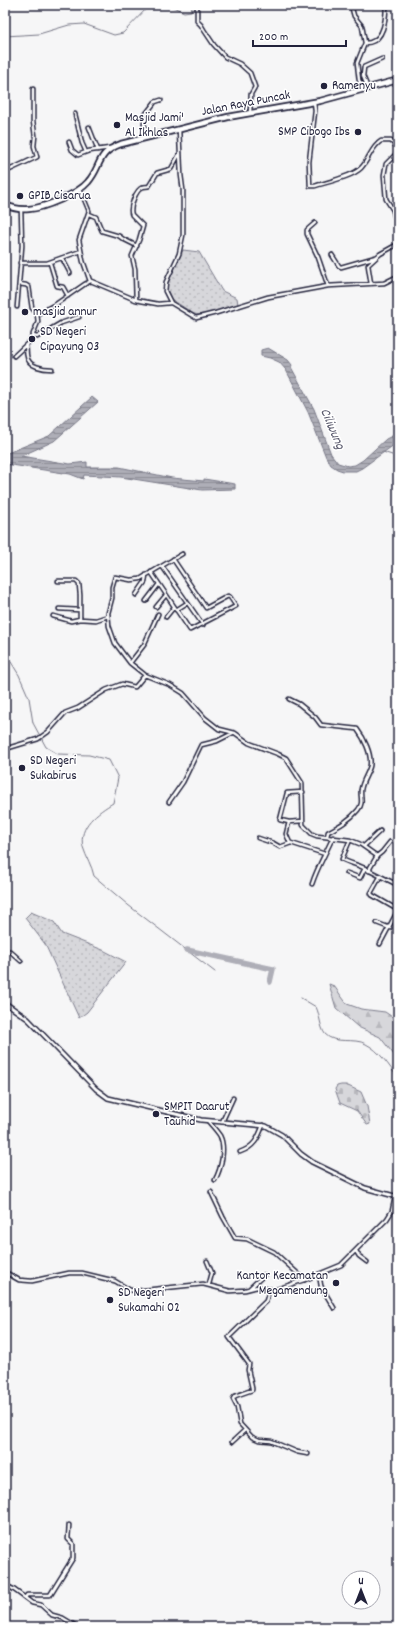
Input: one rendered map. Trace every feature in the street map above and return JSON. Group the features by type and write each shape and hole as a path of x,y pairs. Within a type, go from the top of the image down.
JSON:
{"highway":[{"name":"Jalan Raya Puncak","path":"110,148 179,129 250,113 315,102 398,80"},
{"path":"5,205 21,209 41,206 80,190 90,180 101,158 110,148"}],"street":[{"path":"197,5 197,21 214,45 226,57 248,70 253,78 255,87 251,94 250,113"},
{"path":"351,5 354,16 362,26 365,43 358,63 359,80 366,89"},
{"path":"365,43 374,42 381,34 386,5"},
{"path":"366,89 364,67 382,59"},
{"path":"5,172 37,157 34,146 33,89"},
{"path":"149,137 144,125 144,115 155,102 161,100"},
{"path":"315,102 309,162 310,186 315,186 359,170 373,149 381,141 391,141 398,148"},
{"path":"76,114 82,143 86,152"},
{"path":"89,127 98,150"},
{"path":"179,129 183,190 183,235 179,254 165,286 166,294 171,303 196,318 268,297 328,286 384,283 398,276"},
{"path":"69,142 72,150 78,155 86,152 110,148"},
{"path":"136,300 135,269 132,256 137,246 143,226 131,214 131,207 135,196 141,188 149,186 157,173 172,169 180,152"},
{"path":"398,152 386,164 384,175 386,199 396,216 398,232"},
{"path":"80,190 89,206 89,214 79,238 83,261 90,281"},
{"path":"17,307 22,246 21,209"},
{"path":"89,214 93,215 97,220 102,231 119,236 137,246"},
{"path":"315,223 307,230 307,234 318,257 328,286"},
{"path":"371,284 368,266 377,257 398,244"},
{"path":"20,263 50,263 81,251"},
{"path":"332,255 341,267 377,257"},
{"path":"62,258 70,273"},
{"path":"50,263 57,286 63,287 68,296"},
{"path":"37,314 90,281 102,284 118,293 136,300 158,304 171,303"},
{"path":"14,356 26,346 33,336 38,322 37,314 32,308 29,288 26,285 18,284"},
{"path":"33,336 40,336 61,323 79,317"},
{"path":"26,346 27,357 33,364 43,369 52,369"},
{"path":"182,554 135,580 115,577 108,616 110,632 113,640 130,663 145,675 179,690 187,696 211,723 222,730 233,732 250,743 286,758 301,780 303,792 304,826 312,834 350,840 364,846 377,856"},
{"path":"151,572 189,630 193,630 203,625 236,606 228,596 206,608 173,559"},
{"path":"162,566 186,603 203,625"},
{"path":"136,595 145,582 146,575"},
{"path":"58,581 78,582 80,595 80,619"},
{"path":"146,601 159,584"},
{"path":"156,607 166,595"},
{"path":"176,610 186,603"},
{"path":"166,617 174,607"},
{"path":"59,609 80,610"},
{"path":"130,663 144,645 158,614"},
{"path":"53,616 69,621 80,619 96,620 108,616"},
{"path":"5,749 38,739 67,712 78,708 106,690 122,684 134,688 145,675"},
{"path":"290,699 299,704 315,717 321,725 357,729 363,738 368,751 370,764 362,788 362,800 358,811 341,826 328,833 327,837"},
{"path":"169,802 183,782 201,745 217,741 233,732"},
{"path":"303,792 290,792 286,794 280,820 289,822 303,820"},
{"path":"289,822 286,834 290,843"},
{"path":"364,846 380,830"},
{"path":"258,838 281,847 290,843 325,854"},
{"path":"312,884 316,871 333,838"},
{"path":"350,840 342,859 398,884"},
{"path":"370,871 370,868 377,856 390,842"},
{"path":"347,873 360,878 365,868"},
{"path":"380,877 372,891 372,895 398,910 390,928 380,944"},
{"path":"377,923 390,928"},
{"path":"5,951 10,952 20,961"},
{"path":"5,1003 28,1019 96,1089 108,1098 208,1121 263,1125 282,1136 312,1162 366,1188 396,1197 390,1216 341,1265 305,1280 274,1290 262,1288 230,1290 209,1284 195,1284 136,1292 116,1281 82,1273 69,1273 28,1281 19,1280 5,1272"},
{"path":"222,1122 233,1098"},
{"path":"208,1121 218,1132 222,1142 221,1168 215,1180"},
{"path":"240,1152 254,1145 263,1125"},
{"path":"211,1192 235,1238 247,1239 274,1252 305,1280"},
{"path":"356,1251 359,1256 367,1262"},
{"path":"206,1262 211,1271 209,1284"},
{"path":"319,1274 321,1286 334,1308"},
{"path":"249,1289 264,1275"},
{"path":"270,1290 266,1301 229,1338 250,1365 248,1370 252,1390 235,1396 233,1399 237,1407 239,1423 256,1439 271,1441 297,1452 308,1454"},
{"path":"232,1442 245,1430"},
{"path":"25,1598 27,1595 50,1595 73,1558 73,1544 68,1539 69,1525"},
{"path":"5,1585 32,1603 41,1605 52,1615 63,1618 78,1627"}],"green space":[{"path":"183,250 199,252 222,291 237,298 238,304 215,312 200,315 194,314 171,299 167,289 167,284"},
{"path":"31,912 54,922 62,934 103,950 126,962 87,1012 79,1018 45,944 25,918"},
{"path":"329,984 334,986 347,1004 361,1009 385,1012 398,1021 398,1060 380,1037 358,1027 336,1008"},
{"path":"346,1085 361,1092 367,1106 370,1124 367,1125 357,1111 340,1103 335,1089 337,1086"}],"shaded area":[{"path":"268,348 288,360 292,365 291,367 314,409 331,454 338,463 348,466 355,465 363,460 386,439 398,433 398,442 356,471 343,471 331,465 326,457 308,412 286,370 279,362 261,356 261,350"},
{"path":"92,397 98,402 54,441 21,456 70,464 87,462 87,467 119,467 172,478 204,481 204,479 235,484 235,489 202,490 121,477 84,475 83,479 70,474 5,464 5,454 49,436"}],"waterway":[{"path":"5,36 39,34 69,25 84,24 114,35 123,33 150,5"},
{"path":"169,5 184,12 191,11 193,5"},
{"path":"383,452 398,457"},
{"path":"5,643 8,657 19,675 29,698 33,723 46,747 58,754 89,755 109,760 118,778 113,803 90,820 83,833 83,847 94,876 128,905 215,972"},
{"path":"187,950 273,969 270,982"},
{"path":"301,998 316,1007 325,1034 334,1039 361,1042 371,1047 384,1059 398,1078"}],"place":[{"name":"Ramenyu","path":"324,86"},
{"name":"Masjid Jami' Al Ikhlas","path":"117,125"},
{"name":"SMP Cibogo Ibs","path":"358,132"},
{"name":"GPIB Cisarua","path":"20,196"},
{"name":"masjid annur","path":"25,312"},
{"name":"SD Negeri Cipayung 03","path":"32,339"},
{"name":"SD Negeri Sukabirus","path":"22,768"},
{"name":"SMPIT Daarut Tauhid","path":"156,1114"},
{"name":"Kantor Kecamatan Megamendung","path":"336,1283"},
{"name":"SD Negeri Sukamahi 02","path":"110,1300"}],"water label":[{"name":"Ciliwung","path":"332,429"}]}
